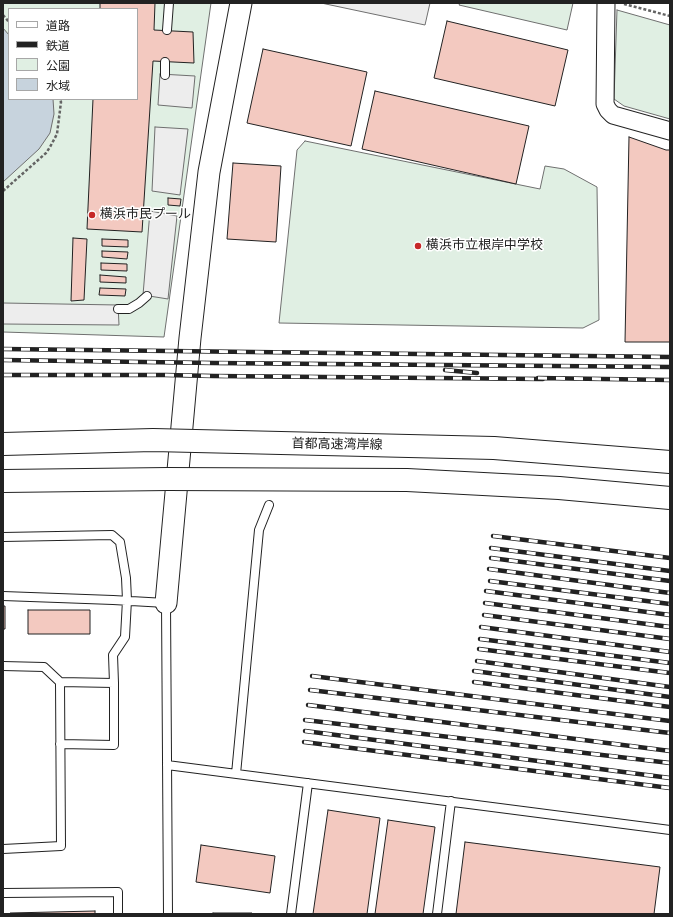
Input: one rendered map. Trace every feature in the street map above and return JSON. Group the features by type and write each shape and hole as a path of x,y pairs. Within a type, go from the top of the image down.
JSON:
{"highway":[{"name":"首都高速湾岸線","path":"3,444 153,440 494,448 670,462"},
{"path":"3,481 168,479 407,480 558,488 670,498"}],"street":[{"path":"166,603 190,338 209,172 241,3"},
{"path":"606,3 605,104 608,110 613,115 670,131"}],"lane":[{"path":"166,30 169,3"},
{"path":"165,74 166,62"},
{"path":"118,309 129,309 147,296"},
{"path":"236,774 259,530 269,505"},
{"path":"3,537 112,534 120,542 126,578 127,600 125,637 114,655 114,746 60,744"},
{"path":"3,596 127,600 166,603 168,914"},
{"path":"3,666 44,666 60,682 114,683"},
{"path":"3,849 60,846 60,682"},
{"path":"167,765 670,830"},
{"path":"291,914 308,783"},
{"path":"437,914 451,801"},
{"path":"3,893 118,892 118,914"}],"path":[{"path":"622,3 670,16"},
{"path":"3,191 46,153 50,147 57,134 60,100"}],"green space":[{"name":"横浜市民プール","path":"3,3 211,3 164,337 3,332"},
{"path":"460,3 573,3 567,30 459,5"},
{"path":"617,10 670,25 670,119 624,106 614,99"},
{"path":"305,141 540,189 545,166 564,169 597,187 599,320 583,328 279,323 297,150"}],"shaded area":[{"path":"321,3 430,3 425,25"},
{"path":"160,74 195,76 192,108 158,105"},
{"path":"155,127 188,129 180,195 152,191"},
{"path":"150,211 177,216 168,299 143,295"},
{"path":"3,303 118,305 119,325 3,324"}],"water":[{"path":"3,28 8,34 8,100 53,100 54,114 50,133 39,149 3,182"}],"building":[{"path":"100,3 155,3 154,30 193,32 194,63 153,61 142,232 87,229 93,100 138,100 138,8 100,8"},
{"path":"447,21 568,50 555,106 434,78"},
{"path":"263,49 367,72 351,146 247,123"},
{"path":"375,91 529,126 516,184 362,149"},
{"path":"629,137 666,150 670,150 670,342 625,342"},
{"path":"233,163 281,166 276,242 227,239"},
{"path":"168,198 181,199 180,206 168,205"},
{"path":"73,238 87,239 84,300 71,301"},
{"path":"102,239 128,240 128,247 102,246"},
{"path":"102,251 128,252 127,259 102,257"},
{"path":"101,263 127,264 127,271 101,270"},
{"path":"100,275 126,277 126,283 100,282"},
{"path":"100,288 126,289 125,296 99,295"},
{"path":"3,606 5,606 5,629 3,629"},
{"path":"28,610 90,610 90,634 28,634"},
{"path":"328,810 380,818 367,914 313,914"},
{"path":"388,820 435,827 423,914 375,914"},
{"path":"465,842 660,867 654,914 456,914"},
{"path":"201,845 275,856 270,893 196,882"},
{"path":"95,911 95,914 10,914 10,913"},
{"path":"252,913 252,914 213,914"}],"railway":[{"path":"3,349 670,357"},
{"path":"3,360 670,367"},
{"path":"445,370 477,373"},
{"path":"3,375 543,379"},
{"path":"538,378 670,380"},
{"path":"493,536 670,558"},
{"path":"491,548 670,571"},
{"path":"491,558 670,581"},
{"path":"489,569 670,593"},
{"path":"490,581 670,604"},
{"path":"486,591 670,615"},
{"path":"485,603 670,627"},
{"path":"484,615 670,639"},
{"path":"481,627 670,652"},
{"path":"480,639 670,663"},
{"path":"479,649 670,673"},
{"path":"477,661 670,687"},
{"path":"474,671 670,697"},
{"path":"312,676 670,721"},
{"path":"474,682 670,707"},
{"path":"310,690 670,733"},
{"path":"308,705 670,751"},
{"path":"305,720 670,763"},
{"path":"305,731 670,778"},
{"path":"304,742 670,788"}],"place":[{"name":"横浜市民プール","path":"92,215"},
{"name":"横浜市立根岸中学校","path":"418,246"}]}
